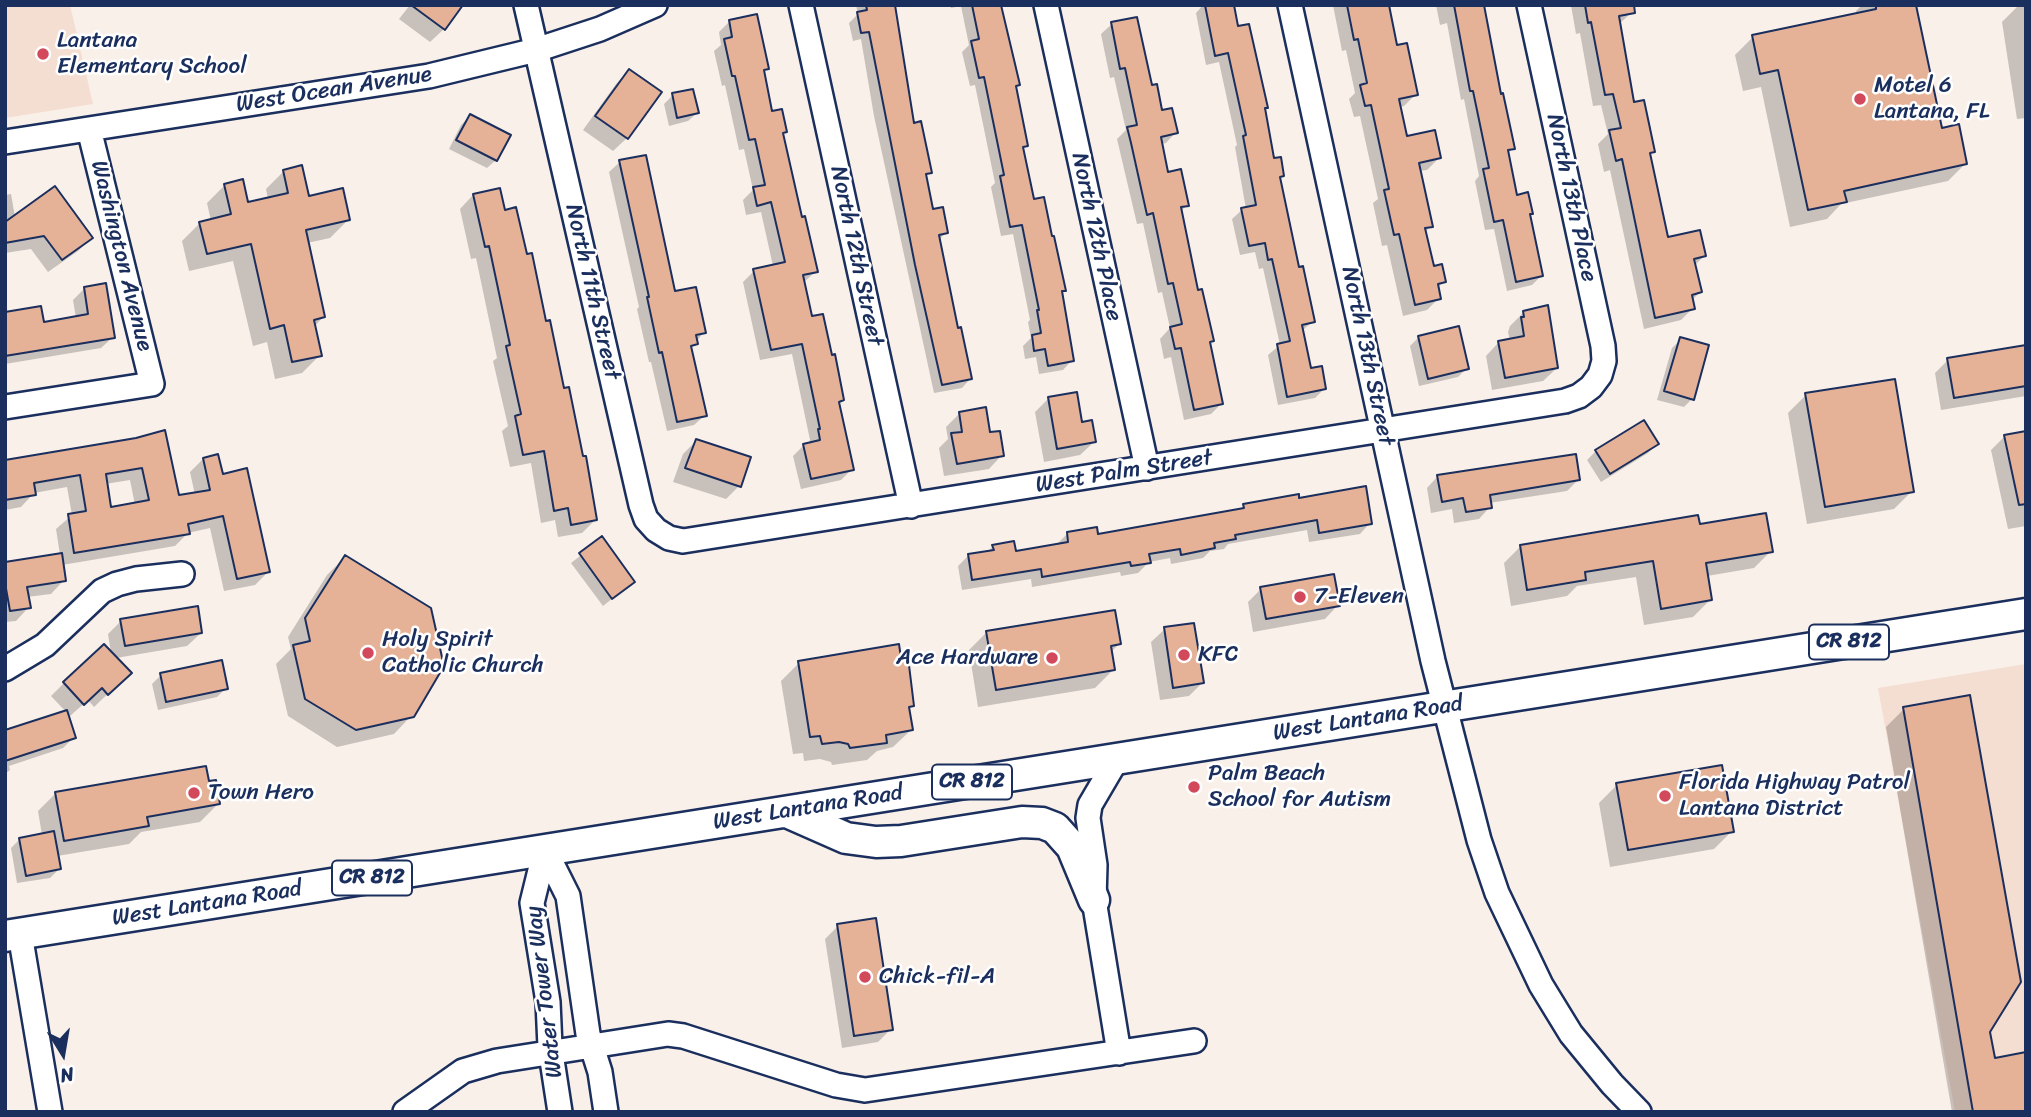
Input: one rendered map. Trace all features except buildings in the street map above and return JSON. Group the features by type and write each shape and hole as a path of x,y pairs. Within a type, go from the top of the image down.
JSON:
{"main road":[{"name":"West Lantana Road","path":"12,935 2026,614"},
{"path":"787,812 846,838 876,842 901,841 1022,822 1042,823 1055,828 1072,847 1094,900"}],"street":[{"name":"North 11th Street","path":"526,5 641,505 646,519 656,530"},
{"name":"West Ocean Avenue","path":"5,142 429,76 536,50 600,29 655,5"},
{"name":"North 12th Street","path":"802,5 911,506"},
{"name":"North 12th Place","path":"1046,5 1147,468"},
{"name":"North 13th Street","path":"1290,5 1445,706 1479,840 1497,892 1541,985 1571,1034 1639,1112"},
{"name":"North 13th Place","path":"1529,5 1603,346 1604,361 1600,375 1591,387"},
{"name":"Washington Avenue","path":"5,407 152,384 89,129"},
{"name":"West Palm Street","path":"656,530 669,538 683,541 1565,401 1579,396 1591,387"},
{"path":"5,669 45,645 102,592 117,584 136,579 182,574"},
{"path":"1116,759 1089,810 1088,825 1095,865 1094,900 1119,1053"},
{"name":"Water Tower Way","path":"545,850 568,896 591,1045 600,1072 606,1112"},
{"name":"Water Tower Way","path":"545,850 532,903 548,1002 551,1053 560,1112"},
{"path":"12,935 50,1112"},
{"path":"405,1112 463,1071 497,1061 654,1036 683,1036 836,1085 865,1090 1194,1041"}],"shaded area":[{"name":"Lantana Elementary School","path":"5,5 70,5 93,104 5,118"},
{"path":"2026,664 2026,1112 1955,1112 1878,688"}],"place":[{"name":"Lantana Elementary School","path":"43,54"},
{"name":"Motel 6 Lantana, FL","path":"1860,99"},
{"name":"7-Eleven","path":"1300,597"},
{"name":"Holy Spirit Catholic Church","path":"368,653"},
{"name":"KFC","path":"1184,655"},
{"name":"Ace Hardware","path":"1052,658"},
{"name":"Palm Beach School for Autism","path":"1194,787"},
{"name":"Town Hero","path":"194,793"},
{"name":"Florida Highway Patrol Lantana District","path":"1665,796"},
{"name":"Chick-fil-A","path":"865,977"}]}
